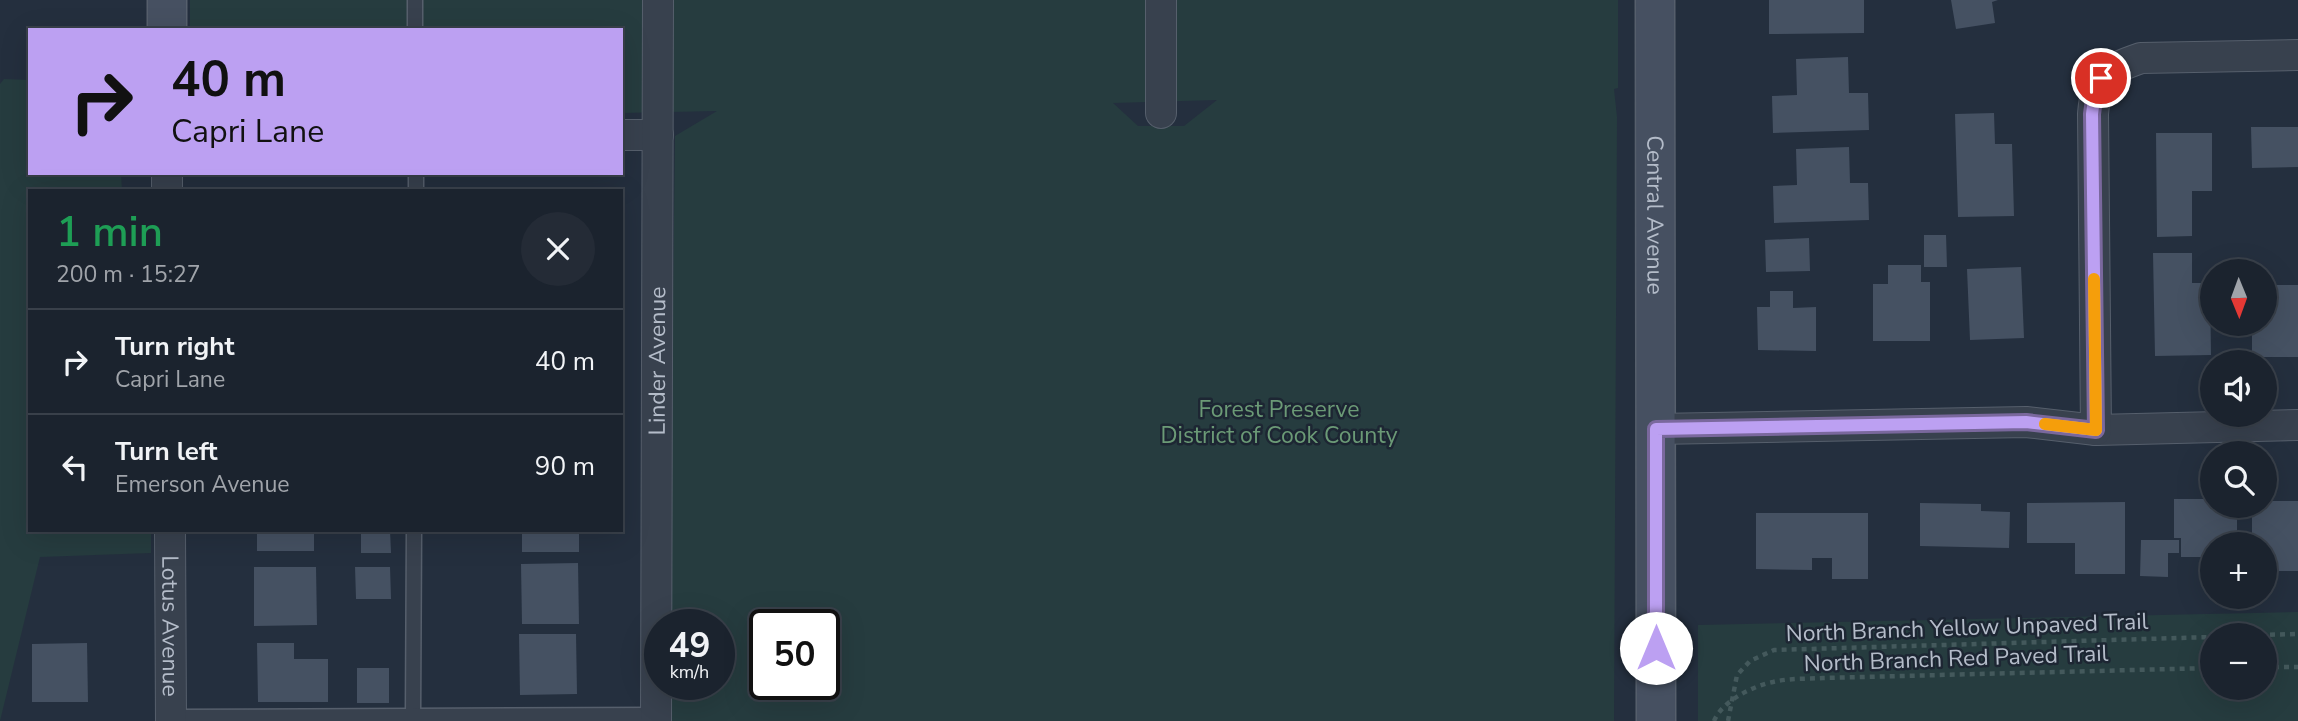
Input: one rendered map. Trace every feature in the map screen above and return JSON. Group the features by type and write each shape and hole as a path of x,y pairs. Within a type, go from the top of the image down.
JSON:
{"main road":[{"path":"167,0 167,28"},
{"name":"Central Avenue","path":"1655,0 1656,721"}],"street":[{"name":"Linder Avenue","path":"656,718 658,0"},
{"path":"1161,0 1161,113"},
{"path":"2096,430 2092,114 2095,92 2101,78 2120,65 2141,58 2298,55"},
{"path":"623,135 657,135"},
{"path":"1656,429 2026,422 2096,430 2298,425"},
{"name":"Lotus Avenue","path":"170,532 171,719"}],"lane":[{"path":"415,0 415,28"},
{"path":"413,715 414,532"},
{"path":"171,719 413,715 656,718"}],"path":[{"path":"2277,635 2298,634"},
{"name":"North Branch Yellow Unpaved Trail","path":"1728,721 1737,675 1750,661 1774,650 2200,637"},
{"path":"2277,667 2298,667"},
{"name":"North Branch Red Paved Trail","path":"1714,721 1732,702 1756,688 1774,682 1823,678 2200,668"}],"green space":[{"name":"Forest Preserve District of Cook County","path":"190,0 1618,0 1618,88 1614,89 1617,117 1614,721 667,721 668,700 735,700 735,609 669,609 675,136 717,111 623,113 623,28 190,28","holes":["1217,100 1184,126 1138,126 1113,103"]},
{"path":"4,79 28,80 28,175 121,175 122,189 28,189 28,532 151,532 151,553 40,557 0,721 0,84"},
{"path":"2298,612 2298,721 1698,721 1698,625"}],"building":[{"path":"1769,0 1864,0 1864,33 1769,34"},
{"path":"1951,0 1998,0 1992,2 1995,23 1956,29"},
{"path":"1848,57 1849,93 1868,93 1869,130 1773,133 1772,96 1797,95 1796,59"},
{"path":"1994,113 1995,144 2012,144 2014,216 1958,217 1955,114"},
{"path":"2251,127 2298,127 2298,167 2252,168"},
{"path":"2156,133 2212,133 2212,191 2192,191 2192,236 2157,237"},
{"path":"1849,147 1850,183 1868,183 1869,220 1774,223 1773,186 1797,185 1796,149"},
{"path":"1924,235 1946,235 1947,267 1924,267"},
{"path":"1809,238 1810,271 1766,272 1765,240"},
{"path":"2153,253 2192,253 2192,283 2200,283 2200,336 2211,336 2211,350 2200,350 2200,355 2155,356"},
{"path":"1888,265 1921,265 1921,282 1930,282 1930,341 1873,341 1873,284 1888,284"},
{"path":"2021,267 2024,338 1970,340 1967,269"},
{"path":"2277,285 2298,285 2298,357 2277,357 2277,350 2252,350 2252,336 2277,336"},
{"path":"1770,291 1793,291 1793,308 1816,307 1816,351 1758,350 1757,307 1770,307"},
{"path":"2174,499 2200,499 2200,518 2237,518 2237,532 2200,532 2200,557 2181,557 2181,538 2174,538"},
{"path":"2277,501 2298,501 2298,571 2277,571 2277,532 2252,532 2252,518 2277,518"},
{"path":"2125,502 2125,574 2075,574 2075,543 2027,543 2027,503"},
{"path":"1920,503 1981,504 1981,511 2010,512 2009,548 1920,546"},
{"path":"1756,513 1868,513 1868,579 1832,579 1832,558 1812,558 1812,570 1756,569"},
{"path":"257,532 314,532 314,551 257,551"},
{"path":"361,532 390,532 391,553 361,553"},
{"path":"522,532 579,532 579,552 522,552"},
{"path":"2141,540 2179,540 2179,553 2168,553 2168,577 2140,576"},
{"path":"578,563 579,624 522,624 521,564"},
{"path":"254,567 316,567 317,625 254,626"},
{"path":"355,567 390,567 391,599 356,599"},
{"path":"519,634 576,634 577,694 520,695"},
{"path":"87,643 88,702 32,702 32,644"},
{"path":"257,643 294,643 294,659 328,659 328,702 258,702"},
{"path":"357,668 389,668 389,703 357,703"}],"slow traffic":[{"path":"2045,424 2096,430 2094,279"}],"route":[{"path":"1656,648 1656,429 2026,422 2096,430 2092,114 2095,92 2101,78"}]}
